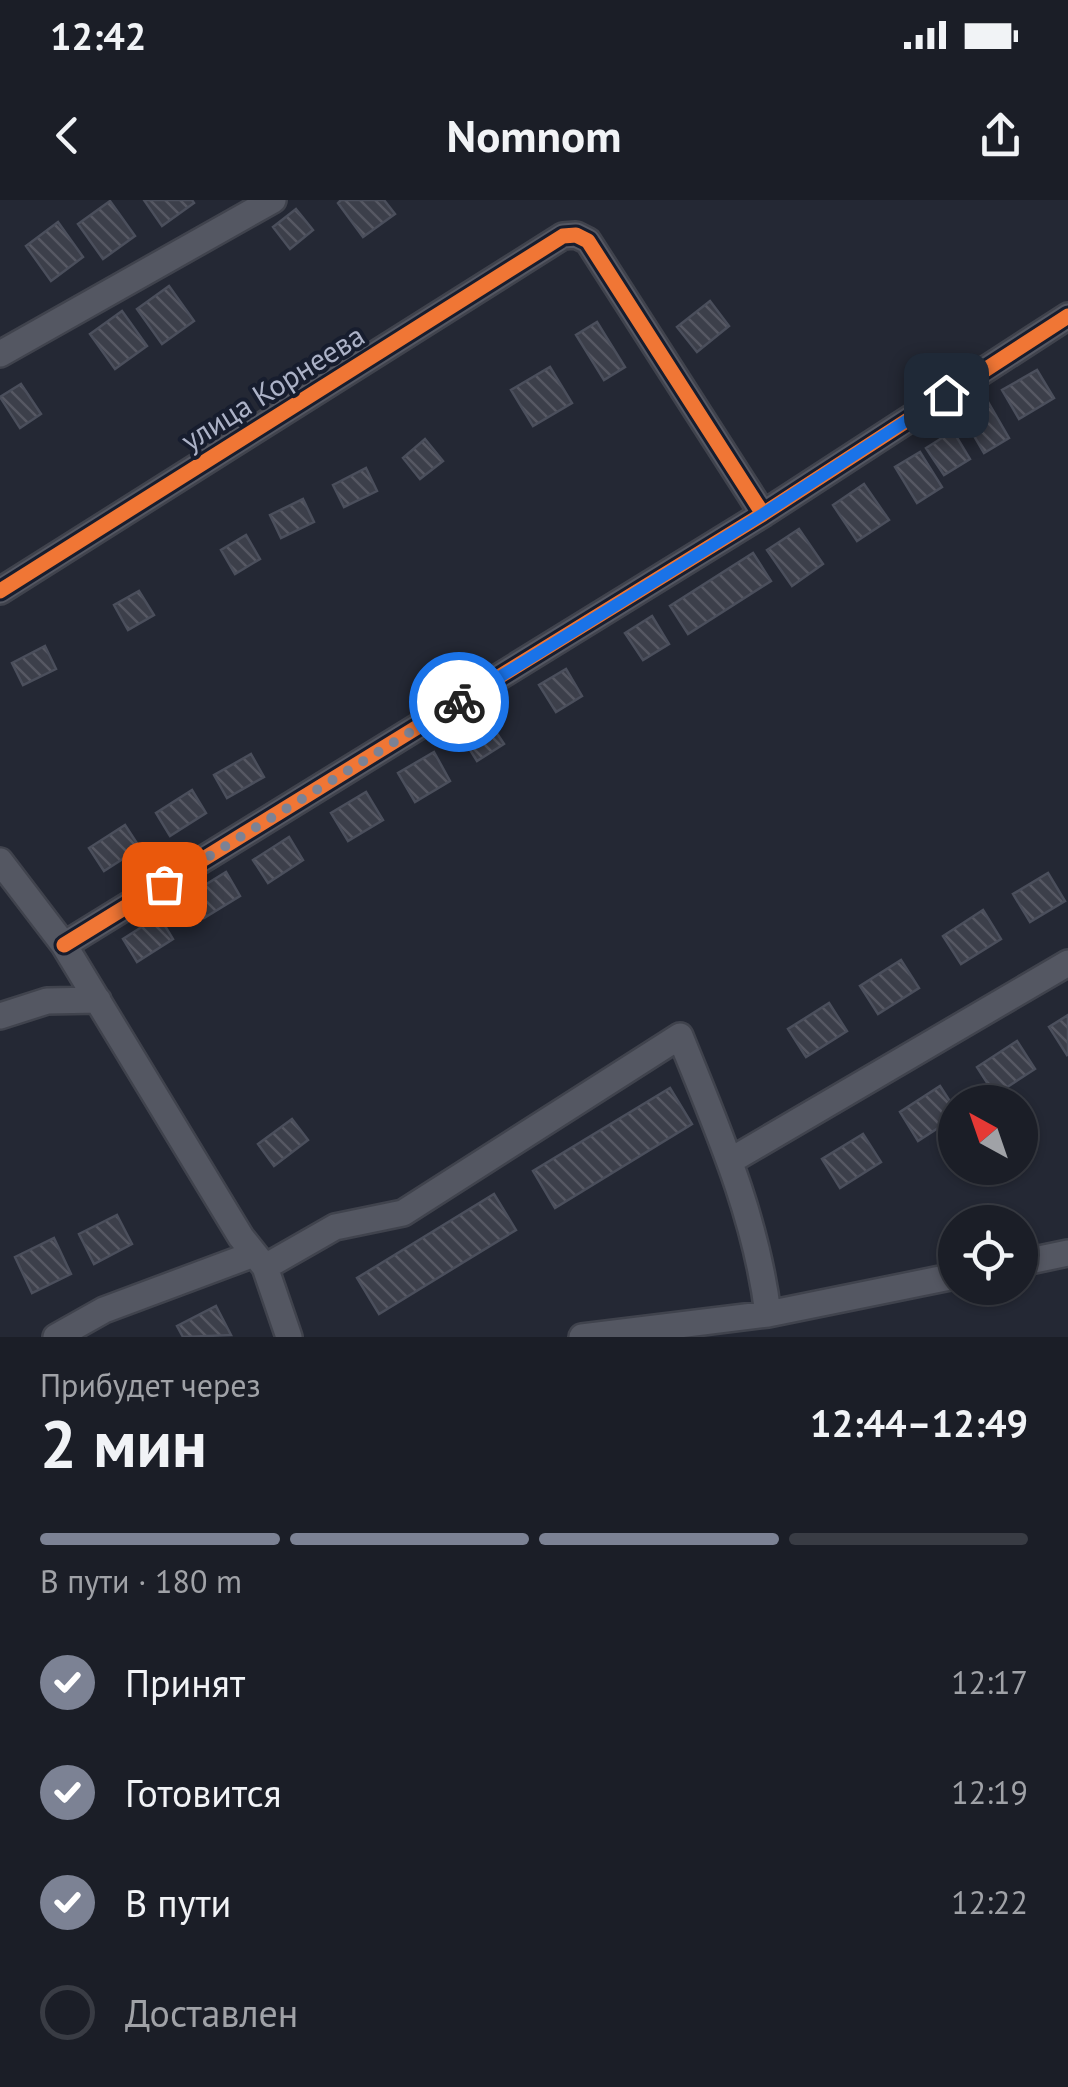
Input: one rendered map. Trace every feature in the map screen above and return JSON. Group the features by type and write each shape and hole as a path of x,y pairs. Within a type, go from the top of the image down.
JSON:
{"street":[{"path":"0,354 273,200"},
{"name":"улица Корнеева","path":"0,591 563,236 576,235 588,241 763,514"},
{"path":"64,945 763,514 1068,316"},
{"path":"0,861 64,945 241,1238 260,1261 289,1337"},
{"path":"730,1161 1068,962"},
{"path":"0,1016 47,1001 98,1000"},
{"path":"56,1337 104,1310 260,1261 335,1227 403,1214 680,1036 730,1161 761,1262 768,1314"},
{"path":"1038,1259 1068,1253"},
{"path":"582,1337 768,1314 938,1279"}],"building":[{"path":"144,200 192,200 194,203 162,226"},
{"path":"384,200 395,214 363,237 338,203"},
{"path":"110,201 135,236 103,259 78,224"},
{"path":"296,209 313,230 290,249 273,227"},
{"path":"58,222 83,257 51,281 26,246"},
{"path":"169,286 194,321 162,344 137,309"},
{"path":"710,301 729,326 697,352 677,327"},
{"path":"122,311 147,346 115,369 90,334"},
{"path":"597,322 625,367 604,380 576,335"},
{"path":"550,367 572,403 533,426 511,390"},
{"path":"1037,370 1054,398 1019,419 1002,390"},
{"path":"21,384 41,414 20,428 0,397"},
{"path":"988,402 1009,438 984,453 963,417"},
{"path":"953,431 970,459 944,475 926,448"},
{"path":"425,439 443,461 420,479 403,458"},
{"path":"920,452 942,487 917,503 895,467"},
{"path":"366,468 377,491 344,507 333,485"},
{"path":"864,484 889,520 857,541 833,505"},
{"path":"303,499 314,522 281,538 270,515"},
{"path":"799,529 823,564 792,586 767,550"},
{"path":"246,535 260,559 235,574 221,550"},
{"path":"753,553 771,581 688,634 670,606"},
{"path":"139,591 154,615 128,630 114,605"},
{"path":"652,616 669,644 643,660 625,633"},
{"path":"45,646 56,669 23,685 12,663"},
{"path":"566,669 582,696 556,712 539,685"},
{"path":"486,717 504,744 477,761 460,734"},
{"path":"434,752 450,781 415,802 398,773"},
{"path":"251,754 264,777 227,798 214,775"},
{"path":"192,790 206,813 170,836 156,813"},
{"path":"366,792 383,820 348,841 331,813"},
{"path":"125,825 140,848 104,871 89,848"},
{"path":"289,837 303,860 268,883 253,860"},
{"path":"226,872 240,896 204,918 189,895"},
{"path":"1048,873 1065,901 1030,922 1013,894"},
{"path":"983,910 1001,939 961,964 943,936"},
{"path":"159,916 173,939 137,962 123,939"},
{"path":"901,960 919,988 878,1014 860,986"},
{"path":"829,1003 847,1031 806,1057 788,1029"},
{"path":"1068,1015 1068,1054 1067,1055 1049,1027"},
{"path":"1017,1041 1035,1069 1010,1085 989,1085 977,1067"},
{"path":"938,1087 938,1128 918,1141 900,1112"},
{"path":"670,1088 692,1124 555,1208 533,1171"},
{"path":"292,1119 308,1140 274,1166 258,1144"},
{"path":"863,1134 881,1162 840,1188 822,1159"},
{"path":"494,1194 516,1230 379,1314 357,1278"},
{"path":"117,1215 132,1244 94,1264 79,1234"},
{"path":"54,1238 71,1274 32,1293 15,1257"},
{"path":"216,1306 231,1335 183,1337 177,1326"}],"cycle path":[{"path":"0,591 563,236 576,235 588,241 763,514"},
{"path":"64,945 763,514 1068,316"}],"way so far":[{"path":"164,884 459,702"}],"route":[{"path":"459,702 763,514 946,395"}]}
